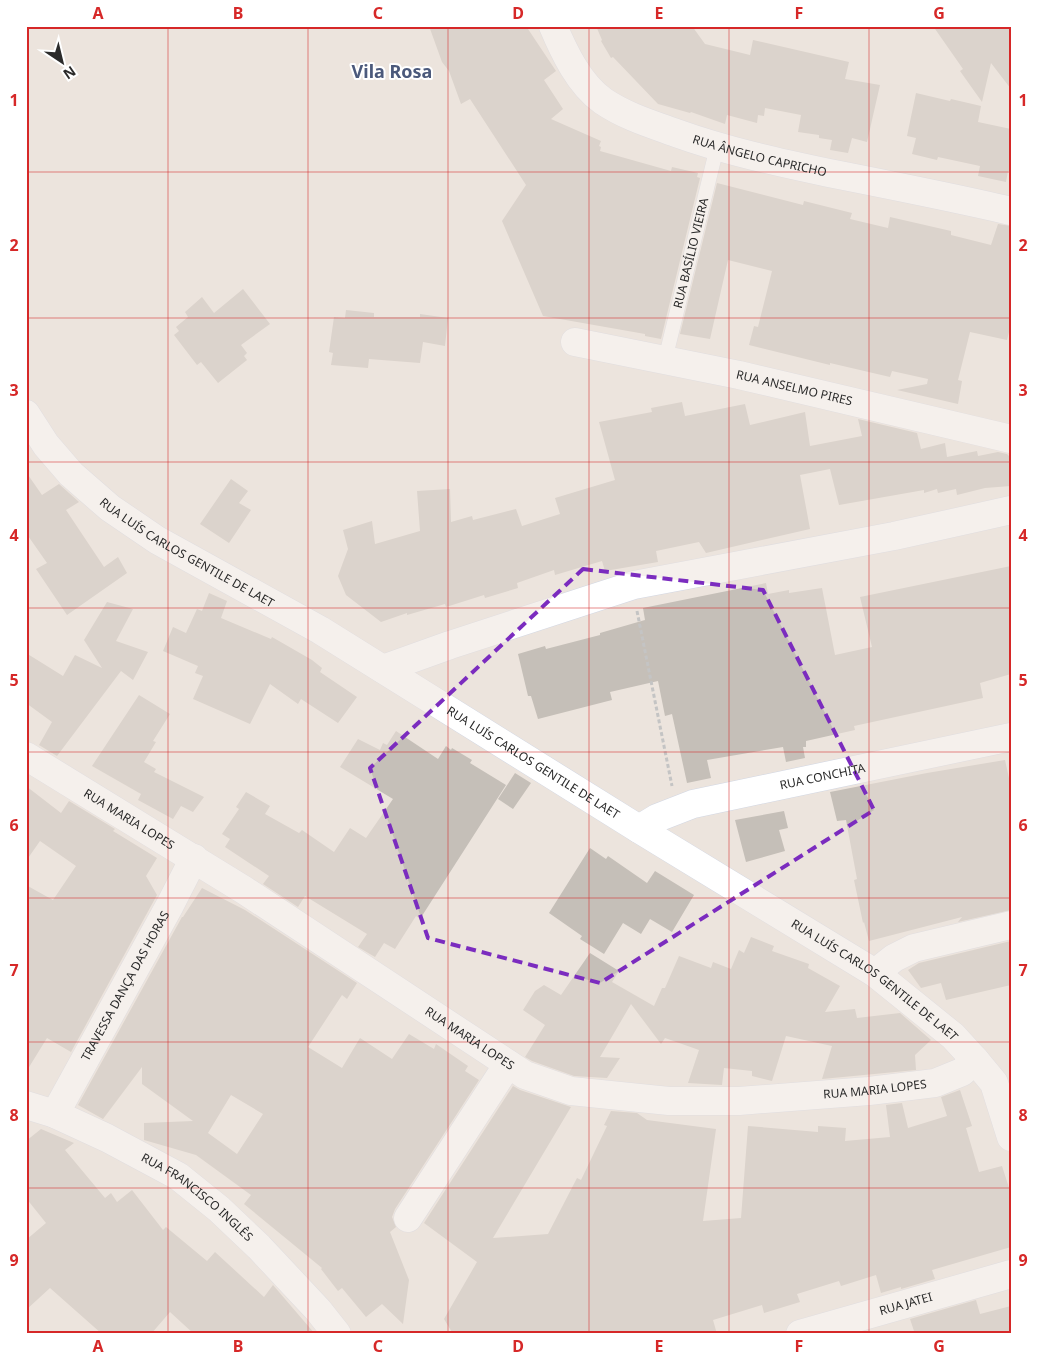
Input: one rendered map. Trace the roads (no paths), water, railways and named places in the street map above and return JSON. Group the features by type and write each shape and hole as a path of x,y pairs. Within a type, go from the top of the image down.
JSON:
{"street":[{"name":"RUA ÂNGELO CAPRICHO","path":"553,26 562,47 588,86 602,100 620,111 717,147 762,159 1011,211"},
{"name":"RUA ANSELMO PIRES","path":"575,342 739,375 1011,439"},
{"name":"RUA LUÍS CARLOS GENTILE DE LAET","path":"26,414 46,445 71,474 110,508 157,540 320,630 639,829 875,973 953,1036 975,1060 1002,1081 1011,1137"},
{"path":"383,669 634,585 894,536 1011,510"},
{"name":"RUA CONCHITA","path":"639,829 657,818 693,804 1011,737"},
{"name":"RUA MARIA LOPES","path":"26,756 194,858 525,1075 571,1091 697,1102 788,1098 935,1083 962,1072 975,1060"},
{"name":"TRAVESSA DANÇA DAS HORAS","path":"56,1114 170,906 194,858"},
{"path":"875,973 894,958 914,948 1011,925"},
{"path":"408,1218 508,1064"},
{"name":"RUA FRANCISCO INGLÊS","path":"26,1105 56,1114 107,1138 178,1176 219,1209 259,1247 318,1310 337,1334"},
{"name":"RUA JATEI","path":"800,1334 1011,1274"}],"lane":[{"name":"RUA BASÍLIO VIEIRA","path":"665,360 717,147"}],"district":[{"name":"Vila Rosa","path":"392,72"}]}
